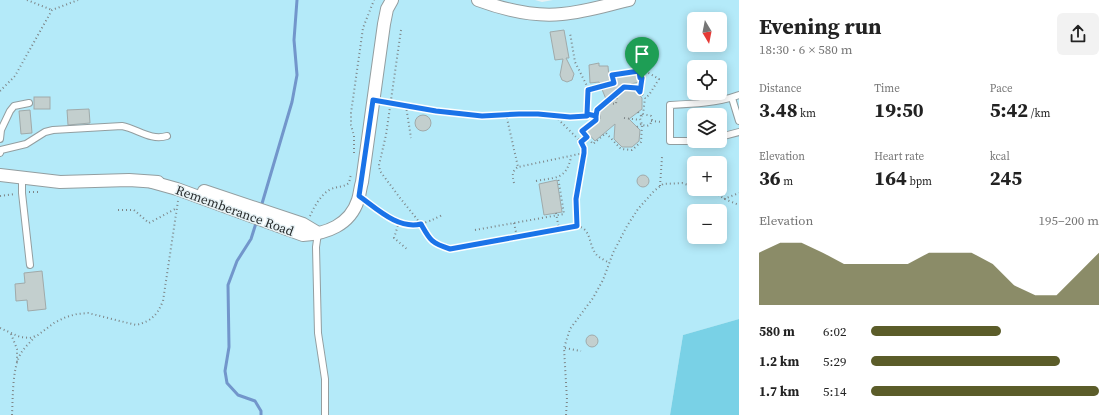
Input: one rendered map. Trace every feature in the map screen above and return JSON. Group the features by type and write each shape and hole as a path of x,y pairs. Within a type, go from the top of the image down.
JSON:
{"street":[{"name":"Rememberance Road","path":"266,216 303,235 318,233 339,226 354,209 359,196 384,24 387,9 392,0"},
{"path":"478,0 496,7 514,11 551,15 576,12 629,0"},
{"name":"Rememberance Road","path":"0,175 60,182 129,180 176,184 196,188 251,211"},
{"name":"Rememberance Road","path":"152,182 266,216 306,226 318,233"}],"lane":[{"path":"687,141 670,141 670,105 707,103 732,98 739,95"},
{"path":"732,98 739,121"},
{"path":"0,140 1,130 10,111 14,106 29,103"},
{"path":"0,150 26,144 44,132 53,130 122,126 150,137 160,138 167,136"},
{"path":"727,135 739,132"},
{"path":"22,178 22,193 30,265"},
{"path":"318,233 316,247 318,333 325,379 325,415"}],"path":[{"path":"27,0 52,10"},
{"path":"0,91 15,76 52,10 78,0"},
{"path":"354,156 354,136 351,126 351,113 363,28 374,0"},
{"path":"400,30 386,135 379,165 380,171 421,224 430,240 438,245 450,249 577,226 582,227 587,232 595,253 609,263"},
{"path":"570,33 574,62 588,90 587,114"},
{"path":"640,78 642,70 659,79 649,95 645,98 640,120 642,125 641,142 632,150 621,149 606,133 593,144 582,131 596,120 597,110 624,87 637,88 645,98"},
{"path":"605,103 616,104 618,93 612,75 627,74 639,71 640,92"},
{"path":"588,90 617,81"},
{"path":"629,84 630,88"},
{"path":"373,100 468,115 538,114 580,117 587,116 587,114 596,116"},
{"path":"406,106 411,138"},
{"path":"637,127 642,125 650,125 651,121 651,116 642,115 638,112"},
{"path":"506,114 518,167"},
{"path":"555,116 581,142 584,148 576,199 577,226"},
{"path":"624,118 640,120"},
{"path":"651,121 664,122"},
{"path":"581,142 587,137"},
{"path":"514,183 512,173 518,167 571,157 584,153"},
{"path":"536,181 558,177 565,173 569,167 571,157"},
{"path":"660,187 662,157"},
{"path":"306,226 313,208 322,196 333,188 338,188 349,183 352,168"},
{"path":"475,230 556,214 564,214 558,177"},
{"path":"566,415 567,400 564,348 570,329 593,298 603,280 626,226 638,209 654,191 663,184 682,183 687,185"},
{"path":"0,328 20,337 30,338 54,323 77,314 101,316 136,325 144,323 158,313 163,301 178,198 177,189"},
{"path":"724,199 739,193"},
{"path":"359,196 394,220 407,224 421,224 442,215"},
{"path":"719,196 739,205"},
{"path":"118,210 134,210 149,223 176,208"},
{"path":"556,214 559,229"},
{"path":"399,222 394,238 408,250"},
{"path":"514,223 517,237"},
{"path":"10,332 17,349 17,365"},
{"path":"12,415 13,386 20,354 37,335"},
{"path":"564,348 581,351"}],"shaded area":[{"path":"0,0 535,0 542,2 553,0 739,0 739,319 683,335 670,415 0,415"},
{"path":"739,319 739,415 670,415 683,335"}],"building":[{"path":"564,30 569,58 566,58 574,74 572,80 567,82 562,80 560,75 563,59 555,60 550,32"},
{"path":"599,63 599,66 608,66 609,78 638,73 639,82 631,84 642,98 642,109 629,119 640,130 639,141 632,147 622,147 614,139 615,124 595,141 586,131 600,119 600,110 608,104 599,82 590,83 589,65"},
{"path":"34,97 50,97 50,109 34,109"},
{"path":"89,109 90,123 68,125 67,110"},
{"path":"30,110 32,133 21,134 19,111"},
{"path":"423,115 429,117 431,123 429,129 423,131 417,129 415,123 417,117"},
{"path":"645,175 648,176 648,186 641,187 638,186 637,179 638,176"},
{"path":"557,180 562,212 544,215 539,184"},
{"path":"42,271 46,309 28,311 27,300 16,301 15,284 25,283 24,273"},
{"path":"594,335 597,336 597,346 590,347 587,346 586,339 587,336"}],"waterway":[{"path":"261,207 292,102 297,75 294,40 297,0"},
{"path":"257,220 251,239 237,261 228,285 229,347 225,371 227,383 238,395 255,401 261,411 261,415"}],"route":[{"path":"642,78 640,78 639,71 612,75 614,83 588,90 587,114 596,116 596,120 582,131 587,137 581,142 584,148 584,153 576,199 577,226 450,249 438,245 430,240 421,224 407,224 394,220 359,196 373,100 460,115 482,116 500,114 538,114 570,117 587,116 587,114 596,116 597,110 624,87 637,88 640,92 642,78"}]}
